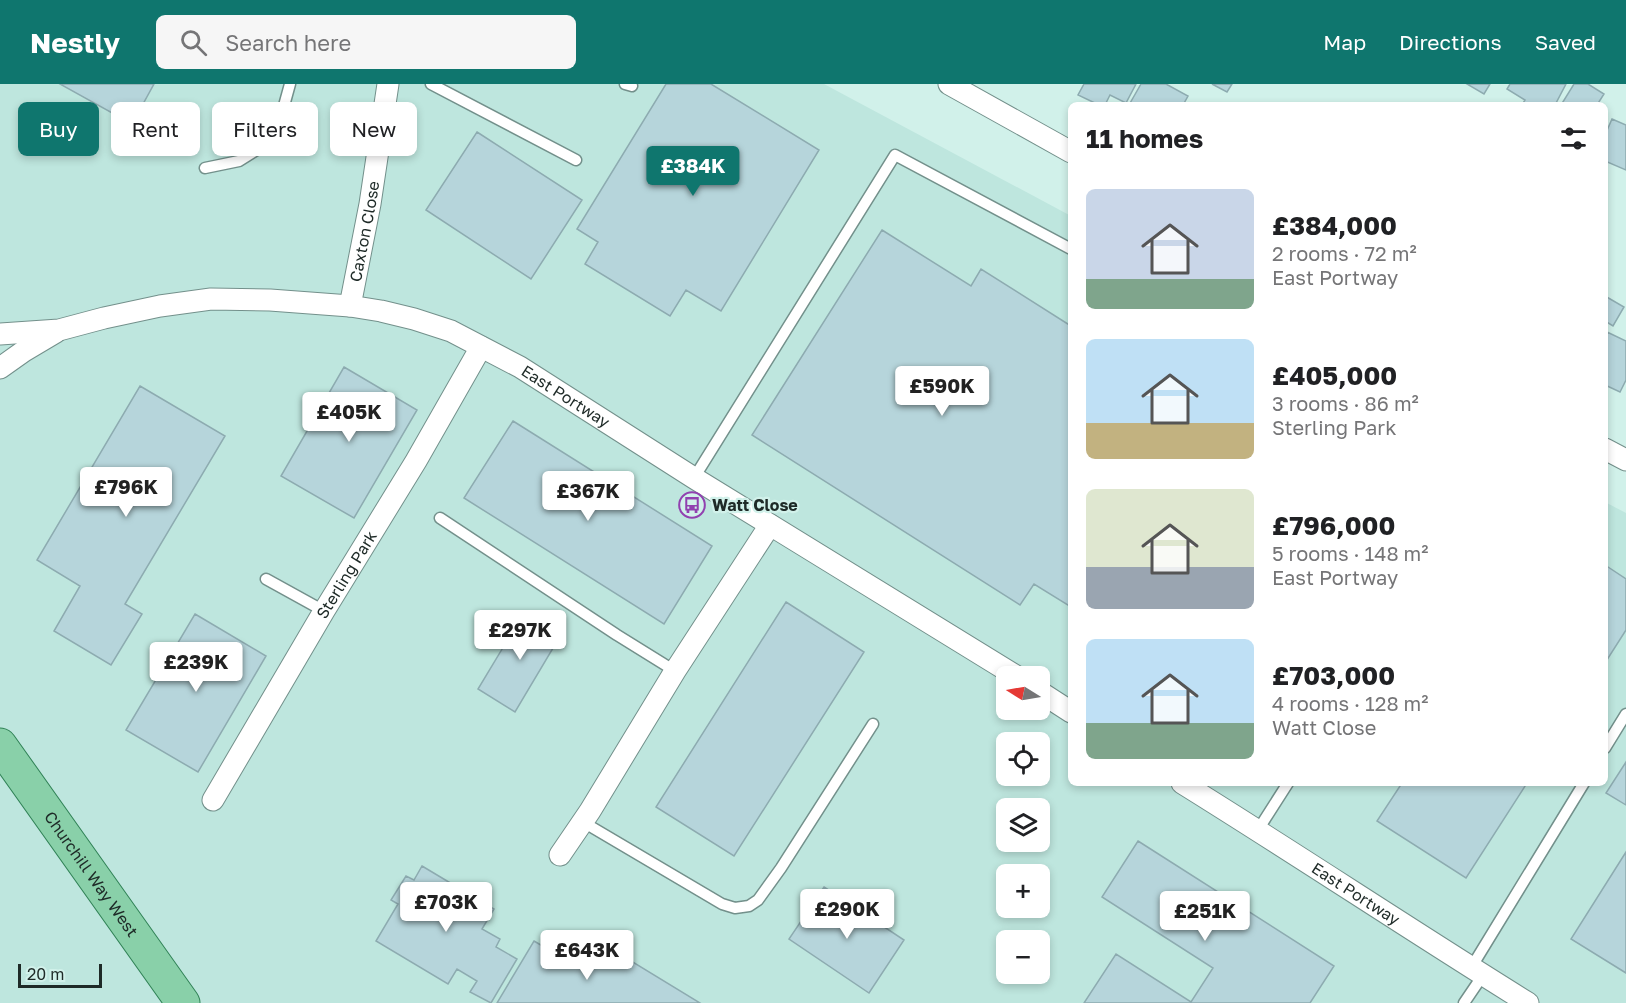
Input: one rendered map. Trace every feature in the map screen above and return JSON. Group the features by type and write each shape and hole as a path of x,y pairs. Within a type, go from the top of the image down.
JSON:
{"main road":[{"name":"Churchill Way West","path":"0,745 183,1003"}],"street":[{"name":"Caxton Close","path":"350,306 370,204 388,84"},
{"path":"949,84 1068,150"},
{"name":"East Portway","path":"59,330 160,306 211,299 270,300 350,306 414,319 451,331 520,367 694,478 1000,666"},
{"path":"0,334 59,330"},
{"path":"0,369 59,330"},
{"name":"Sterling Park","path":"213,800 324,611 416,461 481,347"},
{"path":"1608,451 1626,460"},
{"path":"560,855 583,822 675,670 770,525"},
{"path":"1050,698 1068,710"},
{"name":"East Portway","path":"1187,786 1528,1003"}],"lane":[{"path":"205,168 239,161 271,141 282,114 290,84"},
{"path":"431,84 576,160"},
{"path":"694,478 895,155 1068,247"},
{"path":"440,518 617,635 675,670"},
{"path":"266,579 324,611"},
{"path":"1608,743 1626,714"},
{"path":"583,822 722,904 735,908 749,906 759,900 781,868 873,724"},
{"path":"1258,830 1286,786"},
{"path":"1464,1003 1477,971 1582,786"}],"shaded area":[{"path":"0,84 824,84 1068,214 1068,786 1608,786 1608,504 1626,513 1626,1003 0,1003"}],"building":[{"path":"60,84 154,84 144,102 111,102 111,112 99,106 99,102 92,102"},
{"path":"666,84 711,84 819,150 721,311 686,290 670,316 585,264 598,242 577,229"},
{"path":"1084,84 1136,84 1127,102 1110,95 1106,102 1093,102 1078,95"},
{"path":"1141,84 1166,84 1188,96 1185,102 1131,102"},
{"path":"1212,84 1232,84 1227,92"},
{"path":"1467,84 1490,84 1484,94"},
{"path":"1510,84 1566,84 1557,102 1524,102 1525,100 1507,89"},
{"path":"1574,84 1588,84 1604,94 1599,102 1563,102"},
{"path":"1612,119 1626,125 1626,170 1608,162 1608,128"},
{"path":"477,132 582,200 531,279 426,210"},
{"path":"882,230 971,286 981,269 1068,324 1068,605 1034,584 1020,605 752,435"},
{"path":"1608,298 1624,307 1613,326 1608,323"},
{"path":"1608,332 1626,341 1626,380 1620,392 1608,386"},
{"path":"344,367 417,410 354,518 281,476"},
{"path":"140,386 225,436 125,604 142,614 111,665 54,631 80,586 37,560"},
{"path":"513,421 712,546 664,624 464,498"},
{"path":"1608,567 1626,579 1626,630 1608,658"},
{"path":"786,602 864,652 734,856 656,807"},
{"path":"525,611 562,633 515,712 478,689"},
{"path":"195,614 266,656 198,772 126,730"},
{"path":"1626,762 1626,805 1606,793"},
{"path":"1400,786 1525,786 1466,878 1377,821"},
{"path":"1138,841 1334,966 1310,1003 1084,1003 1116,954 1191,1002 1213,968 1102,897"},
{"path":"1626,852 1626,973 1571,939"},
{"path":"422,866 494,909 482,929 500,939 496,947 517,959 491,1003 470,992 477,981 457,969 448,984 376,941 398,904 391,900 406,876 414,880"},
{"path":"824,887 904,940 869,993 789,939"},
{"path":"534,941 583,970 600,942 700,1003 497,1003"}],"place":[{"name":"Watt Close","path":"692,505"}]}
